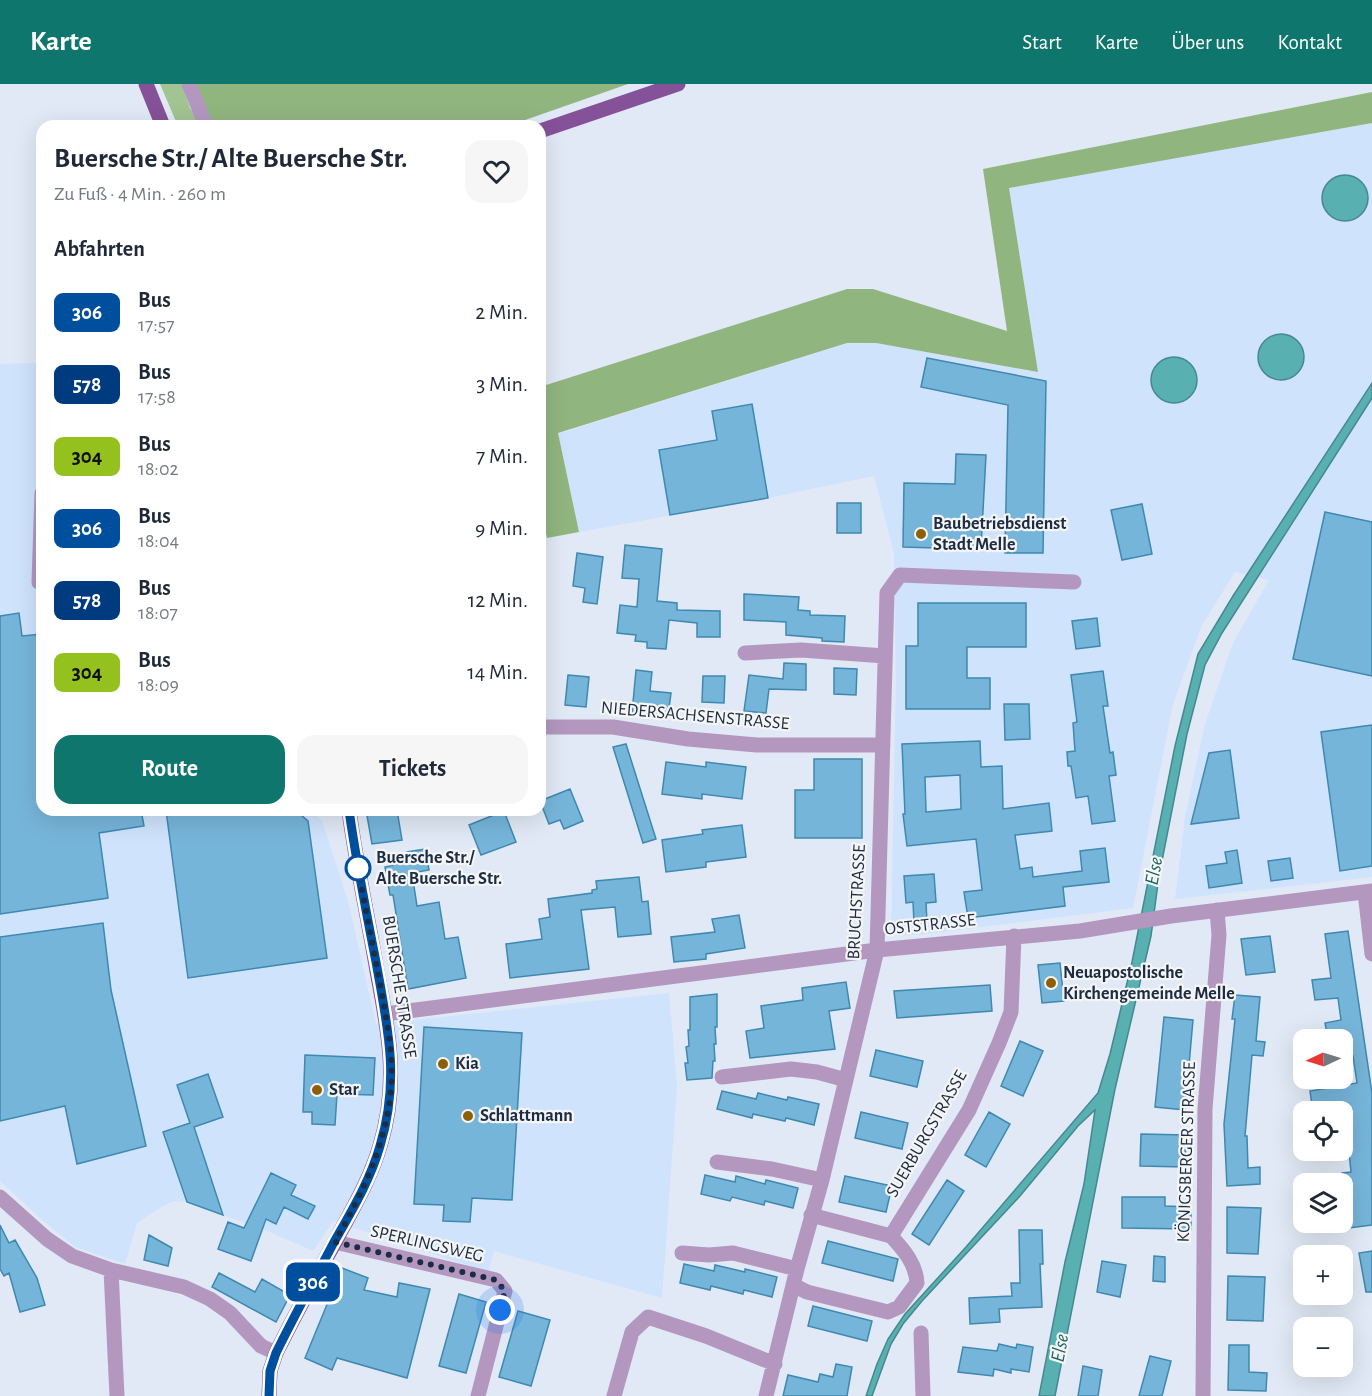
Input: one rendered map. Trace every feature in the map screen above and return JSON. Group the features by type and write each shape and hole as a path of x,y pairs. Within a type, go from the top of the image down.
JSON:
{"main road":[{"path":"146,84 161,120"},
{"path":"546,129 678,84"},
{"name":"BUERSCHE STRASSE","path":"269,1396 270,1371 276,1353 365,1187 380,1146 391,1088 392,1065 385,1014 350,816"}],"street":[{"path":"189,84 204,120"},
{"name":"BRUCHSTRASSE","path":"766,1396 811,1215 822,1180 877,950 887,593 900,575 1074,582"},
{"path":"745,653 801,650 885,656"},
{"name":"NIEDERSACHSENSTRASSE","path":"546,727 613,727 688,739 757,745 883,745"},
{"path":"1369,892 1372,954"},
{"name":"OSTSTRASSE","path":"385,1014 877,950 1080,931 1171,916 1369,892"},
{"name":"KÖNIGSBERGER STRASSE","path":"1203,1396 1205,1109 1218,934 1217,910"},
{"name":"SUERBURGSTRASSE","path":"891,1236 969,1110 999,1043 1011,1012 1014,936"},
{"path":"722,1077 791,1069 817,1072 846,1080"},
{"path":"717,1162 772,1168 822,1180"},
{"path":"0,1197 47,1239 72,1256 111,1270 184,1287 210,1299 230,1313 261,1346 276,1353"},
{"path":"793,1285 807,1292 888,1312 899,1307 917,1283 917,1273 913,1263 891,1236 811,1215"},
{"name":"SPERLINGSWEG","path":"335,1242 496,1280 505,1291 478,1396"},
{"path":"682,1253 709,1255 733,1253 797,1269"},
{"path":"111,1270 117,1396"},
{"path":"614,1396 633,1332 648,1317 706,1336 775,1364"},
{"path":"921,1333 922,1396"}],"shaded area":[{"path":"160,84 182,84 190,108 197,120 175,120"},
{"path":"196,84 628,84 525,120 210,120 204,110"},
{"path":"1372,92 1372,123 1009,188 1038,372 876,343 847,343 558,433 579,532 547,538 546,385 847,289 873,289 1007,331 983,169"},
{"path":"1372,123 1372,877 1175,899 1185,818 1205,724 1233,643 1269,580 1235,572 1202,625 1173,704 1133,908 897,936 891,930 896,682 894,553 874,476 768,498 579,532 558,434 847,343 876,343 1038,372 1009,188"},
{"path":"36,363 36,816 317,816 322,821 348,901 376,1024 669,993 677,1086 662,1298 494,1251 488,1272 333,1221 313,1251 265,1230 187,1202 174,1201 137,1223 125,1264 75,1247 0,1181 0,364"}],"water":[{"path":"1350,175 1362,181 1367,189 1367,207 1362,215 1354,220 1340,221 1332,218 1325,211 1322,193 1325,185 1332,178"},
{"path":"1286,334 1298,340 1303,348 1303,366 1298,374 1290,379 1276,380 1268,377 1261,370 1258,352 1261,344 1268,337"},
{"path":"1179,357 1191,363 1196,371 1196,389 1191,397 1183,402 1169,403 1161,400 1154,393 1151,375 1154,367 1161,360"},
{"name":"Else","path":"1372,383 1372,398 1222,633 1205,665 1187,734 1159,876 1151,936 1115,1089 1055,1396 1039,1396 1065,1262 1084,1184 1095,1110 1078,1126 1020,1196 903,1324 891,1344 872,1396 866,1396 888,1339 905,1314 966,1247 1098,1093 1110,1054 1132,962 1175,746 1198,654 1233,596"}],"building":[{"path":"927,358 1046,381 1043,553 1005,553 1008,405 921,387"},
{"path":"752,404 768,498 670,515 659,450 717,440 712,411"},
{"path":"956,454 986,455 981,548 903,547 904,483 955,484"},
{"path":"837,503 861,503 861,533 837,533"},
{"path":"1142,504 1152,554 1122,560 1111,510"},
{"path":"1325,512 1372,522 1372,676 1293,659"},
{"path":"625,545 662,549 657,601 677,603 677,610 720,611 720,637 697,637 697,623 669,620 666,649 647,648 647,642 635,641 636,635 617,633 620,605 637,607 639,579 622,578"},
{"path":"577,553 603,557 597,604 583,602 585,588 573,586"},
{"path":"744,594 799,597 798,610 810,611 810,615 845,616 844,642 786,635 786,622 744,620"},
{"path":"918,603 1026,603 1026,647 967,647 967,678 990,678 990,709 906,709 906,646 918,646"},
{"path":"19,613 22,636 36,635 36,816 142,816 144,826 99,833 108,898 0,914 0,616"},
{"path":"1097,618 1100,646 1076,649 1072,621"},
{"path":"784,663 806,664 806,690 769,689 766,713 744,711 749,675 783,679"},
{"path":"834,668 857,669 856,695 834,694"},
{"path":"636,670 652,672 650,691 671,693 668,716 632,713"},
{"path":"1103,671 1108,706 1103,706 1110,753 1113,752 1116,775 1109,776 1115,821 1092,824 1088,796 1076,798 1071,766 1068,766 1067,752 1075,751 1073,723 1077,722 1071,675"},
{"path":"568,675 589,677 586,707 565,705"},
{"path":"703,676 725,676 724,703 702,702"},
{"path":"1004,704 1029,704 1030,739 1005,740"},
{"path":"1372,725 1372,866 1340,871 1321,732"},
{"path":"980,741 981,767 1002,766 1003,809 1049,803 1052,831 1015,835 1020,869 1032,867 1033,877 1082,871 1080,851 1105,848 1109,882 1063,887 1065,906 968,918 964,892 982,890 976,839 907,846 903,814 905,814 902,744","holes":["960,775 961,809 926,812 925,777"]},
{"path":"626,744 656,839 643,843 613,747"},
{"path":"1230,750 1239,818 1191,824 1209,753"},
{"path":"814,759 862,759 862,838 795,838 795,790 814,790"},
{"path":"666,762 706,767 706,762 746,767 742,799 702,794 702,799 662,794"},
{"path":"570,789 583,821 564,829 560,820 549,824 546,816 546,799"},
{"path":"167,816 302,816 308,821 327,958 188,978"},
{"path":"367,816 398,816 402,840 372,844"},
{"path":"492,816 506,816 516,842 481,855 469,825"},
{"path":"742,825 746,857 706,862 706,867 666,872 662,840 703,834 702,830"},
{"path":"425,849 429,870 412,873 417,906 439,902 445,939 458,937 466,978 408,989 393,895 390,895 385,867 407,862 407,852"},
{"path":"1237,850 1242,883 1209,888 1206,866 1227,863 1225,852"},
{"path":"1290,858 1293,878 1271,881 1268,861"},
{"path":"934,874 936,902 926,903 927,922 914,923 913,902 906,903 904,876"},
{"path":"639,877 642,902 648,901 651,934 618,937 615,907 581,910 589,969 510,978 506,944 542,939 539,919 550,917 548,899 592,893 592,890 597,889 596,881"},
{"path":"739,915 745,948 706,954 706,959 674,962 671,937 715,932 712,919"},
{"path":"103,923 111,990 146,1146 77,1164 65,1106 0,1121 0,937"},
{"path":"1348,931 1372,1093 1372,1225 1353,1227 1353,1173 1342,1173 1351,1172 1350,1161 1353,1161 1353,1101 1311,1101 1310,1091 1353,1089 1353,1084 1357,1083 1353,1056 1353,1029 1326,1029 1325,1023 1341,1020 1338,998 1315,1000 1312,980 1331,978 1325,934"},
{"path":"1270,936 1275,972 1246,975 1241,939"},
{"name":"Neuapostolische Kirchengemeinde Melle","path":"1060,963 1064,1001 1042,1003 1038,965"},
{"path":"846,982 850,1008 829,1011 835,1049 750,1058 746,1031 764,1028 761,1006 803,1000 802,988"},
{"path":"990,985 992,1011 897,1018 894,991"},
{"path":"717,994 715,1061 713,1061 712,1078 687,1080 685,1063 688,1063 686,1047 689,1046 690,997"},
{"path":"1235,995 1260,997 1256,1041 1265,1042 1263,1056 1252,1055 1245,1136 1247,1136 1248,1168 1260,1167 1260,1184 1227,1186 1224,1124 1235,1019 1232,1019"},
{"path":"1164,1017 1193,1020 1185,1110 1155,1107"},
{"name":"Schlattmann","path":"424,1027 522,1033 512,1200 472,1198 470,1222 443,1221 444,1205 414,1204"},
{"path":"1020,1041 1043,1051 1023,1096 1001,1086"},
{"path":"876,1050 923,1061 917,1087 870,1076"},
{"path":"305,1055 375,1058 373,1095 337,1094 335,1125 312,1124 312,1112 303,1112"},
{"path":"208,1074 223,1117 194,1127 223,1215 187,1202 163,1132 190,1123 177,1085"},
{"path":"722,1091 756,1099 758,1093 819,1104 814,1125 786,1118 785,1121 753,1114 752,1118 717,1109"},
{"path":"861,1112 908,1123 902,1149 855,1138"},
{"path":"989,1112 1010,1124 986,1167 965,1155"},
{"path":"1141,1134 1186,1135 1185,1167 1140,1166"},
{"path":"271,1173 296,1185 291,1195 315,1206 308,1219 284,1207 276,1224 266,1219 251,1261 218,1249 228,1222 244,1228"},
{"path":"705,1175 735,1182 736,1176 765,1184 766,1180 798,1188 793,1208 765,1201 764,1205 732,1197 730,1201 701,1194"},
{"path":"845,1176 892,1186 886,1212 839,1202"},
{"path":"947,1180 964,1191 929,1245 912,1234"},
{"path":"1122,1197 1165,1197 1165,1206 1191,1207 1191,1229 1122,1228"},
{"path":"1227,1207 1261,1208 1258,1254 1227,1253"},
{"path":"0,1225 9,1243 15,1240 37,1278 45,1305 20,1312 9,1273 4,1276 0,1269"},
{"path":"1019,1230 1042,1230 1043,1264 1040,1264 1042,1307 999,1309 1000,1322 970,1324 969,1298 1012,1296 1011,1283 1020,1283"},
{"path":"149,1235 172,1248 168,1266 144,1260"},
{"path":"828,1241 898,1259 893,1281 822,1263"},
{"path":"1372,1251 1372,1292 1366,1292 1359,1253"},
{"path":"1154,1256 1165,1257 1165,1282 1153,1281"},
{"path":"1102,1261 1126,1265 1120,1297 1097,1292"},
{"path":"684,1264 714,1271 715,1265 745,1272 745,1269 777,1277 772,1297 744,1290 743,1294 711,1286 710,1290 680,1283"},
{"path":"342,1268 368,1278 364,1290 397,1297 399,1283 430,1289 407,1378 337,1358 332,1370 305,1358"},
{"path":"219,1273 255,1292 262,1279 290,1295 276,1322 212,1287"},
{"path":"1228,1276 1265,1277 1263,1321 1227,1320"},
{"path":"459,1294 486,1302 466,1373 439,1366"},
{"path":"813,1306 872,1321 867,1341 808,1326"},
{"path":"518,1311 550,1320 531,1386 499,1377"},
{"path":"999,1344 1016,1348 1017,1344 1033,1347 1029,1372 1011,1369 1011,1373 994,1369 993,1376 958,1372 963,1347 997,1351"},
{"path":"1229,1345 1249,1345 1249,1372 1267,1373 1266,1391 1228,1390"},
{"path":"1150,1356 1171,1361 1162,1396 1139,1396"},
{"path":"836,1364 852,1367 847,1396 783,1396 788,1375 818,1382 820,1374 833,1377"},
{"path":"1083,1366 1102,1370 1098,1396 1078,1396"}],"bus line":[{"name":"306","path":"269,1396 270,1371 276,1353 365,1187 380,1146 389,1106 392,1065 388,1029 350,816"}],"place":[{"name":"Baubetriebsdienst Stadt Melle","path":"921,534"},
{"name":"Buersche Str./ Alte Buersche Str.","path":"358,868"},
{"name":"Neuapostolische Kirchengemeinde Melle","path":"1051,983"},
{"name":"Kia","path":"443,1064"},
{"name":"Star","path":"317,1090"},
{"name":"Schlattmann","path":"468,1116"}],"route":[{"path":"358,868 357,863 388,1029 392,1065 391,1088 380,1146 365,1187 335,1242 496,1280 505,1291 500,1310"}]}
